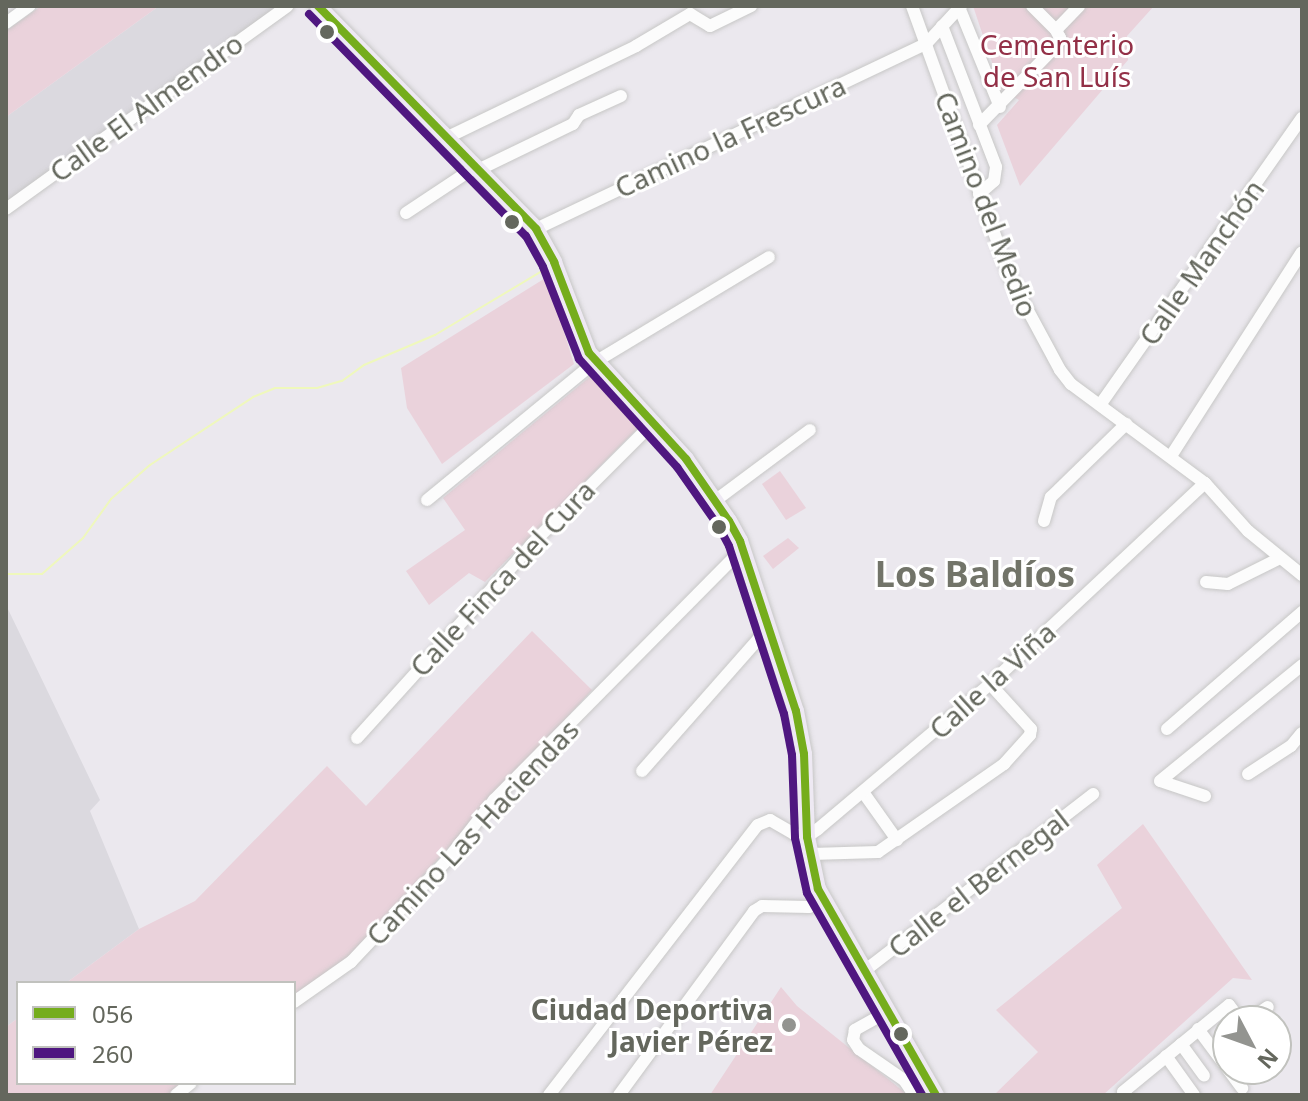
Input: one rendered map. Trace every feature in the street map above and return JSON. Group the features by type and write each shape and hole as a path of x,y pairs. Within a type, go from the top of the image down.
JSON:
{"main road":[{"path":"318,6 536,229 554,262 579,334 595,362 653,423 716,500 742,549 796,711 804,754 807,837 823,903 936,1095"}],"street":[{"path":"6,23 29,6"},
{"name":"Calle El Almendro","path":"6,209 287,6"},
{"path":"448,137 636,46 690,14 710,26 751,6"},
{"path":"979,125 1000,107 1057,45 1060,38 1056,30 1032,6"},
{"path":"1056,30 1079,6"},
{"path":"926,44 960,7 1000,107"},
{"name":"Camino del Medio","path":"918,9 926,44 1011,279 1051,357 1071,384 1205,483 1248,531 1302,575"},
{"path":"942,26 996,175 994,181 979,194"},
{"name":"Camino la Frescura","path":"536,229 926,44"},
{"path":"406,213 478,168 573,124 579,115 621,96"},
{"name":"Calle Manchón","path":"1100,405 1302,118"},
{"path":"1171,456 1302,252"},
{"path":"427,500 595,362 769,257"},
{"name":"Calle Finca del Cura","path":"357,738 532,544 653,423"},
{"path":"1044,521 1051,497 1126,424"},
{"path":"716,500 810,430"},
{"name":"Calle la Viña","path":"807,837 990,684 1205,483"},
{"name":"Camino Las Haciendas","path":"296,1001 351,962 472,831 494,800 742,549"},
{"path":"1206,582 1228,584 1280,558"},
{"path":"1167,729 1302,612"},
{"path":"642,771 769,627"},
{"path":"1205,796 1160,781 1302,665"},
{"path":"811,854 878,852 1004,764 1030,735 1031,729 990,684"},
{"path":"1248,774 1291,746 1302,733"},
{"path":"863,792 897,840"},
{"name":"Calle el Bernegal","path":"863,972 1093,794"},
{"path":"549,1095 758,825 770,820 794,834 807,837"},
{"path":"619,1095 754,911 762,906 809,907 823,903"},
{"path":"887,1012 855,1030 853,1040 859,1049 904,1080 914,1095"},
{"path":"1126,1095 1123,1092 1212,1018"},
{"path":"1198,1029 1242,1088"},
{"path":"1181,1044 1204,1076"},
{"path":"1166,1056 1194,1095"}],"shaded area":[{"path":"159,6 280,6 6,202 6,117"},
{"path":"6,605 100,800 90,811 139,929 69,981 16,981 16,1020 6,1027"}],"green space":[{"path":"41,6 159,6 6,117 6,31"},
{"name":"Cementerio de San Luís","path":"973,6 1154,6 1127,36 1128,60 1020,186 997,125 1019,100 1001,89"},
{"path":"547,277 574,364 442,464 407,408 401,368"},
{"path":"592,375 642,424 485,582 469,573 429,605 406,571 465,530 443,498"},
{"path":"780,471 806,508 786,520 762,484"},
{"path":"788,538 799,548 773,569 763,556"},
{"path":"532,631 592,690 349,957 296,999 296,981 69,981 139,929 195,901 327,766 366,806"},
{"path":"1143,824 1252,980 1233,978 1103,1095 994,1095 1038,1052 996,1010 1122,908 1097,865"},
{"name":"Ciudad Deportiva Javier Pérez","path":"781,987 797,1006 908,1095 710,1095"},
{"path":"16,1020 16,1085 188,1085 176,1095 6,1095 6,1027"}],"waterway":[{"path":"6,574 42,574 83,538 111,499 150,465 253,397 275,388 317,388 342,381 364,365 435,335 542,271"}],"transit line":[{"name":"056","path":"318,6 536,229 554,262 589,353 686,459 729,521 740,541 796,711 804,754 807,837 818,889 936,1095"},
{"name":"260","path":"309,14 526,236 543,267 579,359 677,467 719,527 729,546 784,714 792,755 795,838 807,893 922,1095"}],"place":[{"name":"Ciudad Deportiva Javier Pérez","path":"789,1025"}],"district":[{"name":"Los Baldíos","path":"975,574"}]}
